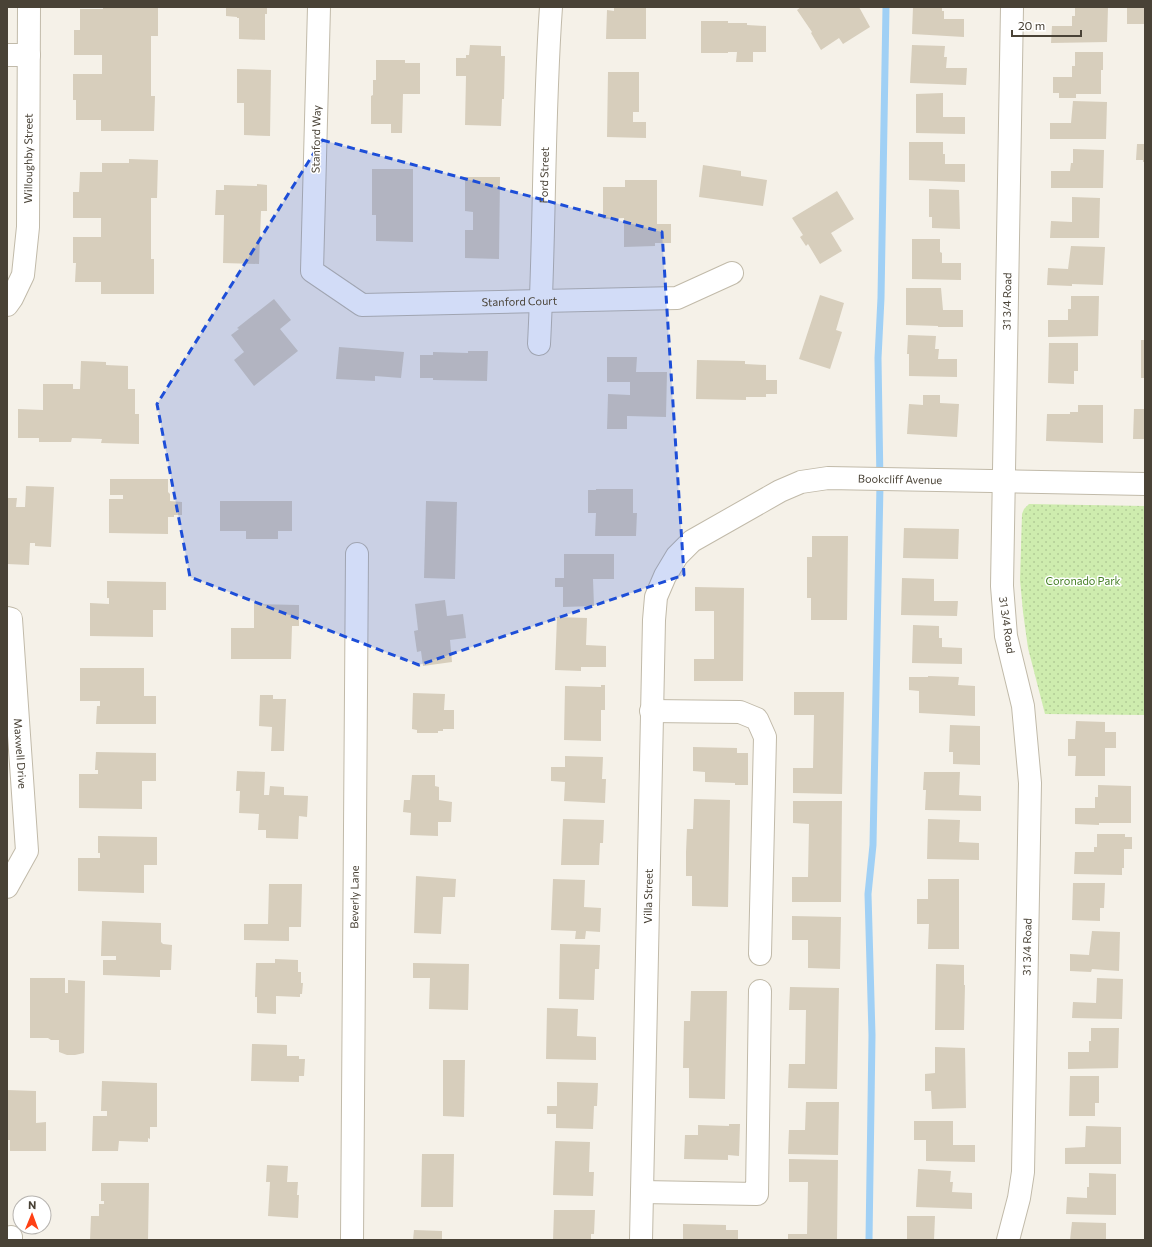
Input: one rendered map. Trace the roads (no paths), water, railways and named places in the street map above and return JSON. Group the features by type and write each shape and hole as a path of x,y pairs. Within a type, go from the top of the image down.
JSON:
{"street":[{"name":"Willoughby Street","path":"7,306 22,274 28,227 29,7"},
{"name":"Stanford Way","path":"312,271 319,7"},
{"name":"Ford Street","path":"539,344 547,68 551,7"},
{"name":"31 3/4 Road","path":"1008,1240 1019,1198 1023,1172 1030,783 1023,706 1006,636 1002,586 1012,7"},
{"path":"7,55 29,55"},
{"name":"Stanford Court","path":"312,271 362,305 677,298 732,273"},
{"name":"Bookcliff Avenue","path":"677,556 692,541 780,491 801,482 828,478 1145,484"},
{"name":"Beverly Lane","path":"352,1240 357,554"},
{"name":"Villa Street","path":"641,1240 654,620 656,597 665,576 677,556"},
{"name":"Maxwell Drive","path":"7,618 11,619 28,851 7,887"},
{"path":"651,711 740,712 757,719 765,737 760,954"},
{"path":"642,1192 757,1194 760,991"}],"waterway":[{"path":"869,1240 872,1035 868,894 873,845 880,484 878,358 881,298 886,7"}],"park label":[{"name":"Coronado Park","path":"1083,581"}]}
